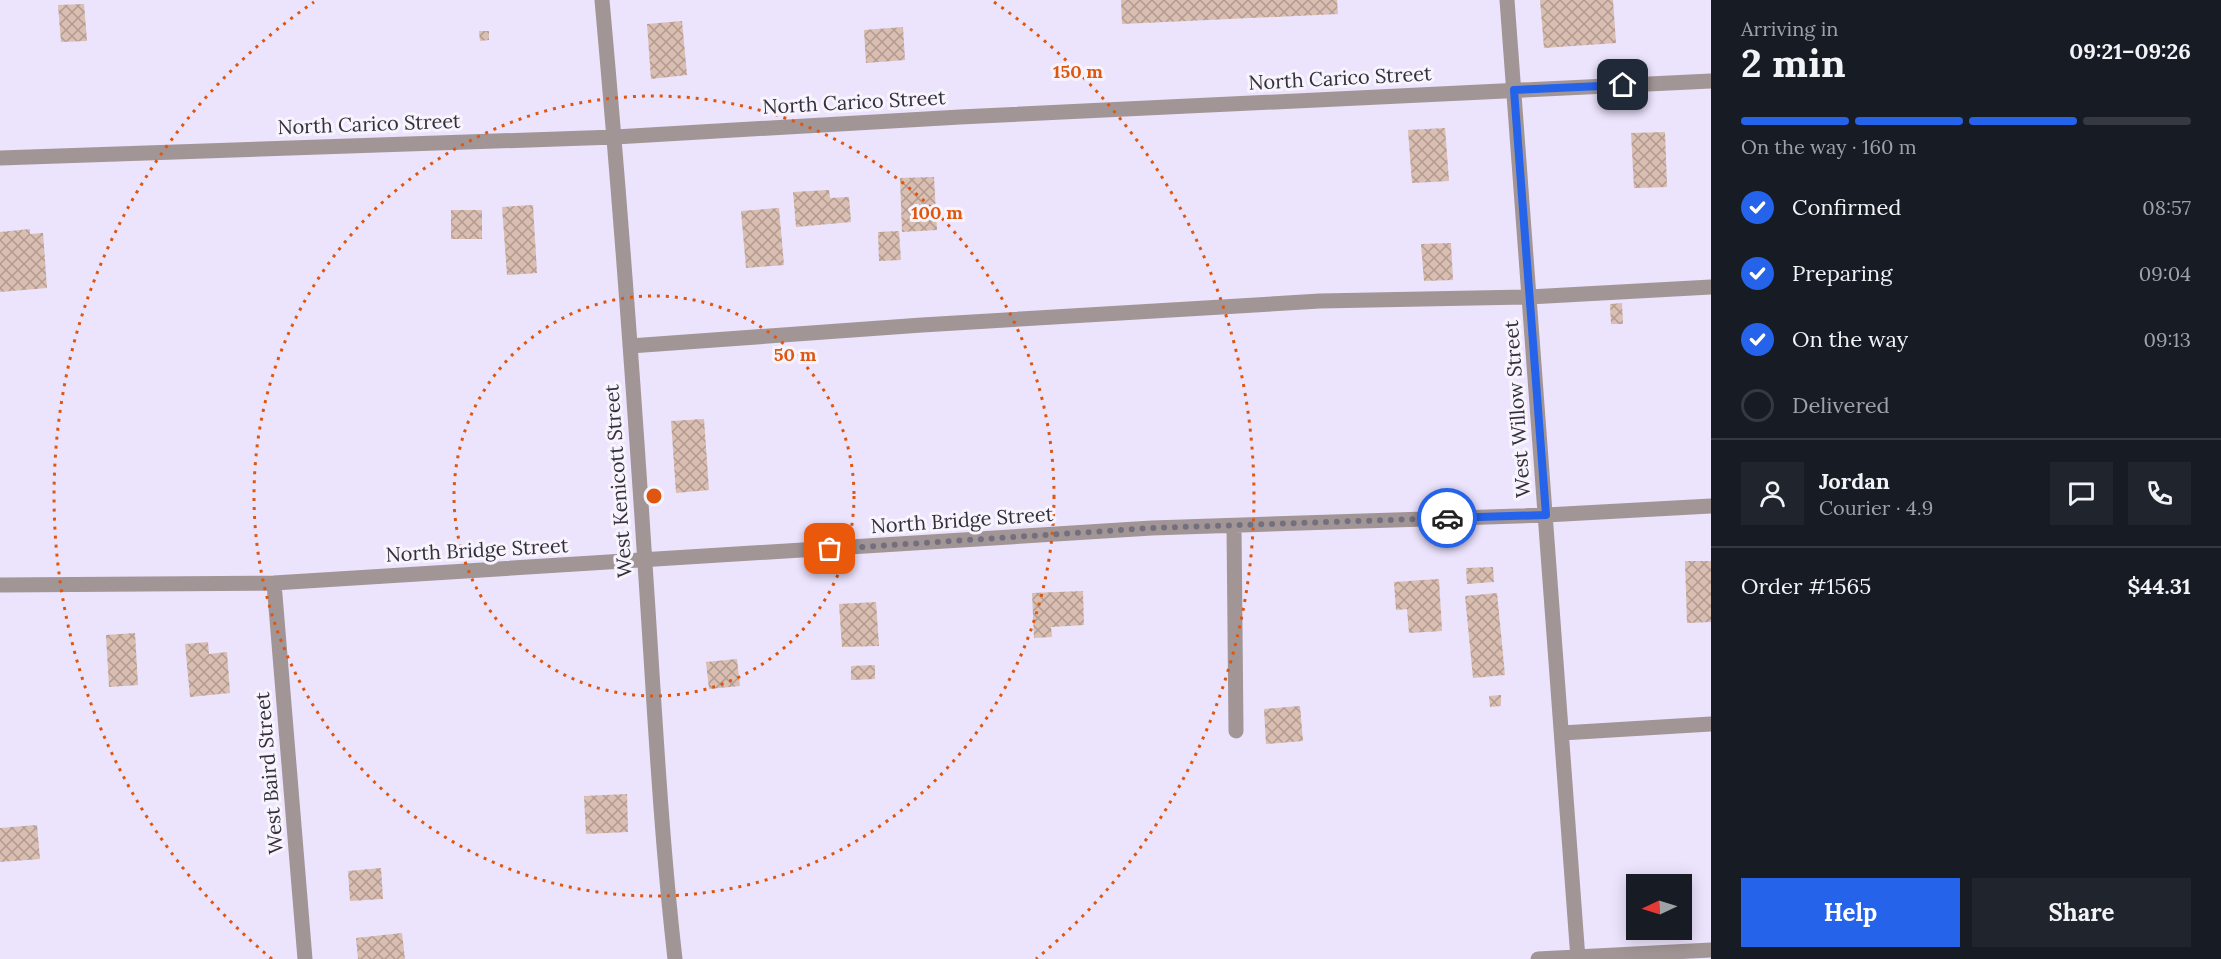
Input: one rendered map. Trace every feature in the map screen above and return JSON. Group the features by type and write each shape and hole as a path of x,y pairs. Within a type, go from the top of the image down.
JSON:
{"street":[{"name":"West Kenicott Street","path":"602,0 615,137 664,858 675,959"},
{"name":"West Willow Street","path":"1507,0 1578,958"},
{"name":"North Carico Street","path":"0,158 615,137 960,117 1711,81"},
{"path":"630,346 922,325 1320,301 1529,297 1711,287"},
{"name":"North Bridge Street","path":"0,585 274,583 1147,529 1546,515 1711,506"},
{"path":"1234,526 1236,731"},
{"name":"West Baird Street","path":"274,583 305,959"},
{"path":"1562,733 1711,724"},
{"path":"1538,959 1711,950"}],"building":[{"path":"1121,0 1337,0 1338,14 1122,24"},
{"path":"1540,0 1613,0 1616,43 1544,48"},
{"path":"84,4 87,41 61,42 58,5"},
{"path":"682,21 687,75 651,79 647,24"},
{"path":"903,27 905,60 866,63 864,30"},
{"path":"479,31 489,31 489,40 480,41"},
{"path":"1445,128 1449,181 1412,183 1408,130"},
{"path":"1665,132 1667,187 1634,188 1631,133"},
{"path":"934,177 937,230 902,232 900,178"},
{"path":"829,190 830,198 849,197 851,222 796,227 793,192"},
{"path":"533,205 537,273 507,275 502,207"},
{"path":"779,208 784,265 746,268 741,211"},
{"path":"451,210 482,210 482,239 451,239"},
{"path":"30,229 30,234 43,233 47,288 0,292 0,232"},
{"path":"899,231 901,260 879,261 878,232"},
{"path":"1451,243 1453,280 1424,281 1421,244"},
{"path":"1622,303 1623,324 1611,324 1610,304"},
{"path":"704,419 709,490 676,493 671,421"},
{"path":"1685,561 1711,561 1711,622 1687,623"},
{"path":"1493,567 1494,582 1467,584 1466,568"},
{"path":"1439,579 1442,631 1409,633 1407,609 1396,610 1394,582"},
{"path":"1083,591 1084,625 1051,627 1052,637 1034,638 1032,593"},
{"path":"1497,593 1505,675 1473,678 1465,596"},
{"path":"876,602 879,646 842,647 839,604"},
{"path":"135,633 138,685 109,687 106,635"},
{"path":"208,642 209,654 227,652 230,693 190,697 185,644"},
{"path":"737,659 740,686 709,689 706,662"},
{"path":"875,665 875,679 851,680 851,666"},
{"path":"1501,695 1501,706 1490,707 1489,696"},
{"path":"1300,706 1303,741 1266,744 1264,709"},
{"path":"627,794 628,832 586,834 584,796"},
{"path":"37,825 40,859 0,862 0,828"},
{"path":"381,868 383,899 350,901 348,871"},
{"path":"402,933 405,959 358,959 356,938"}],"way so far":[{"path":"830,549 1152,528 1447,518"}],"route":[{"path":"1447,518 1546,515 1514,90 1623,85"}]}
